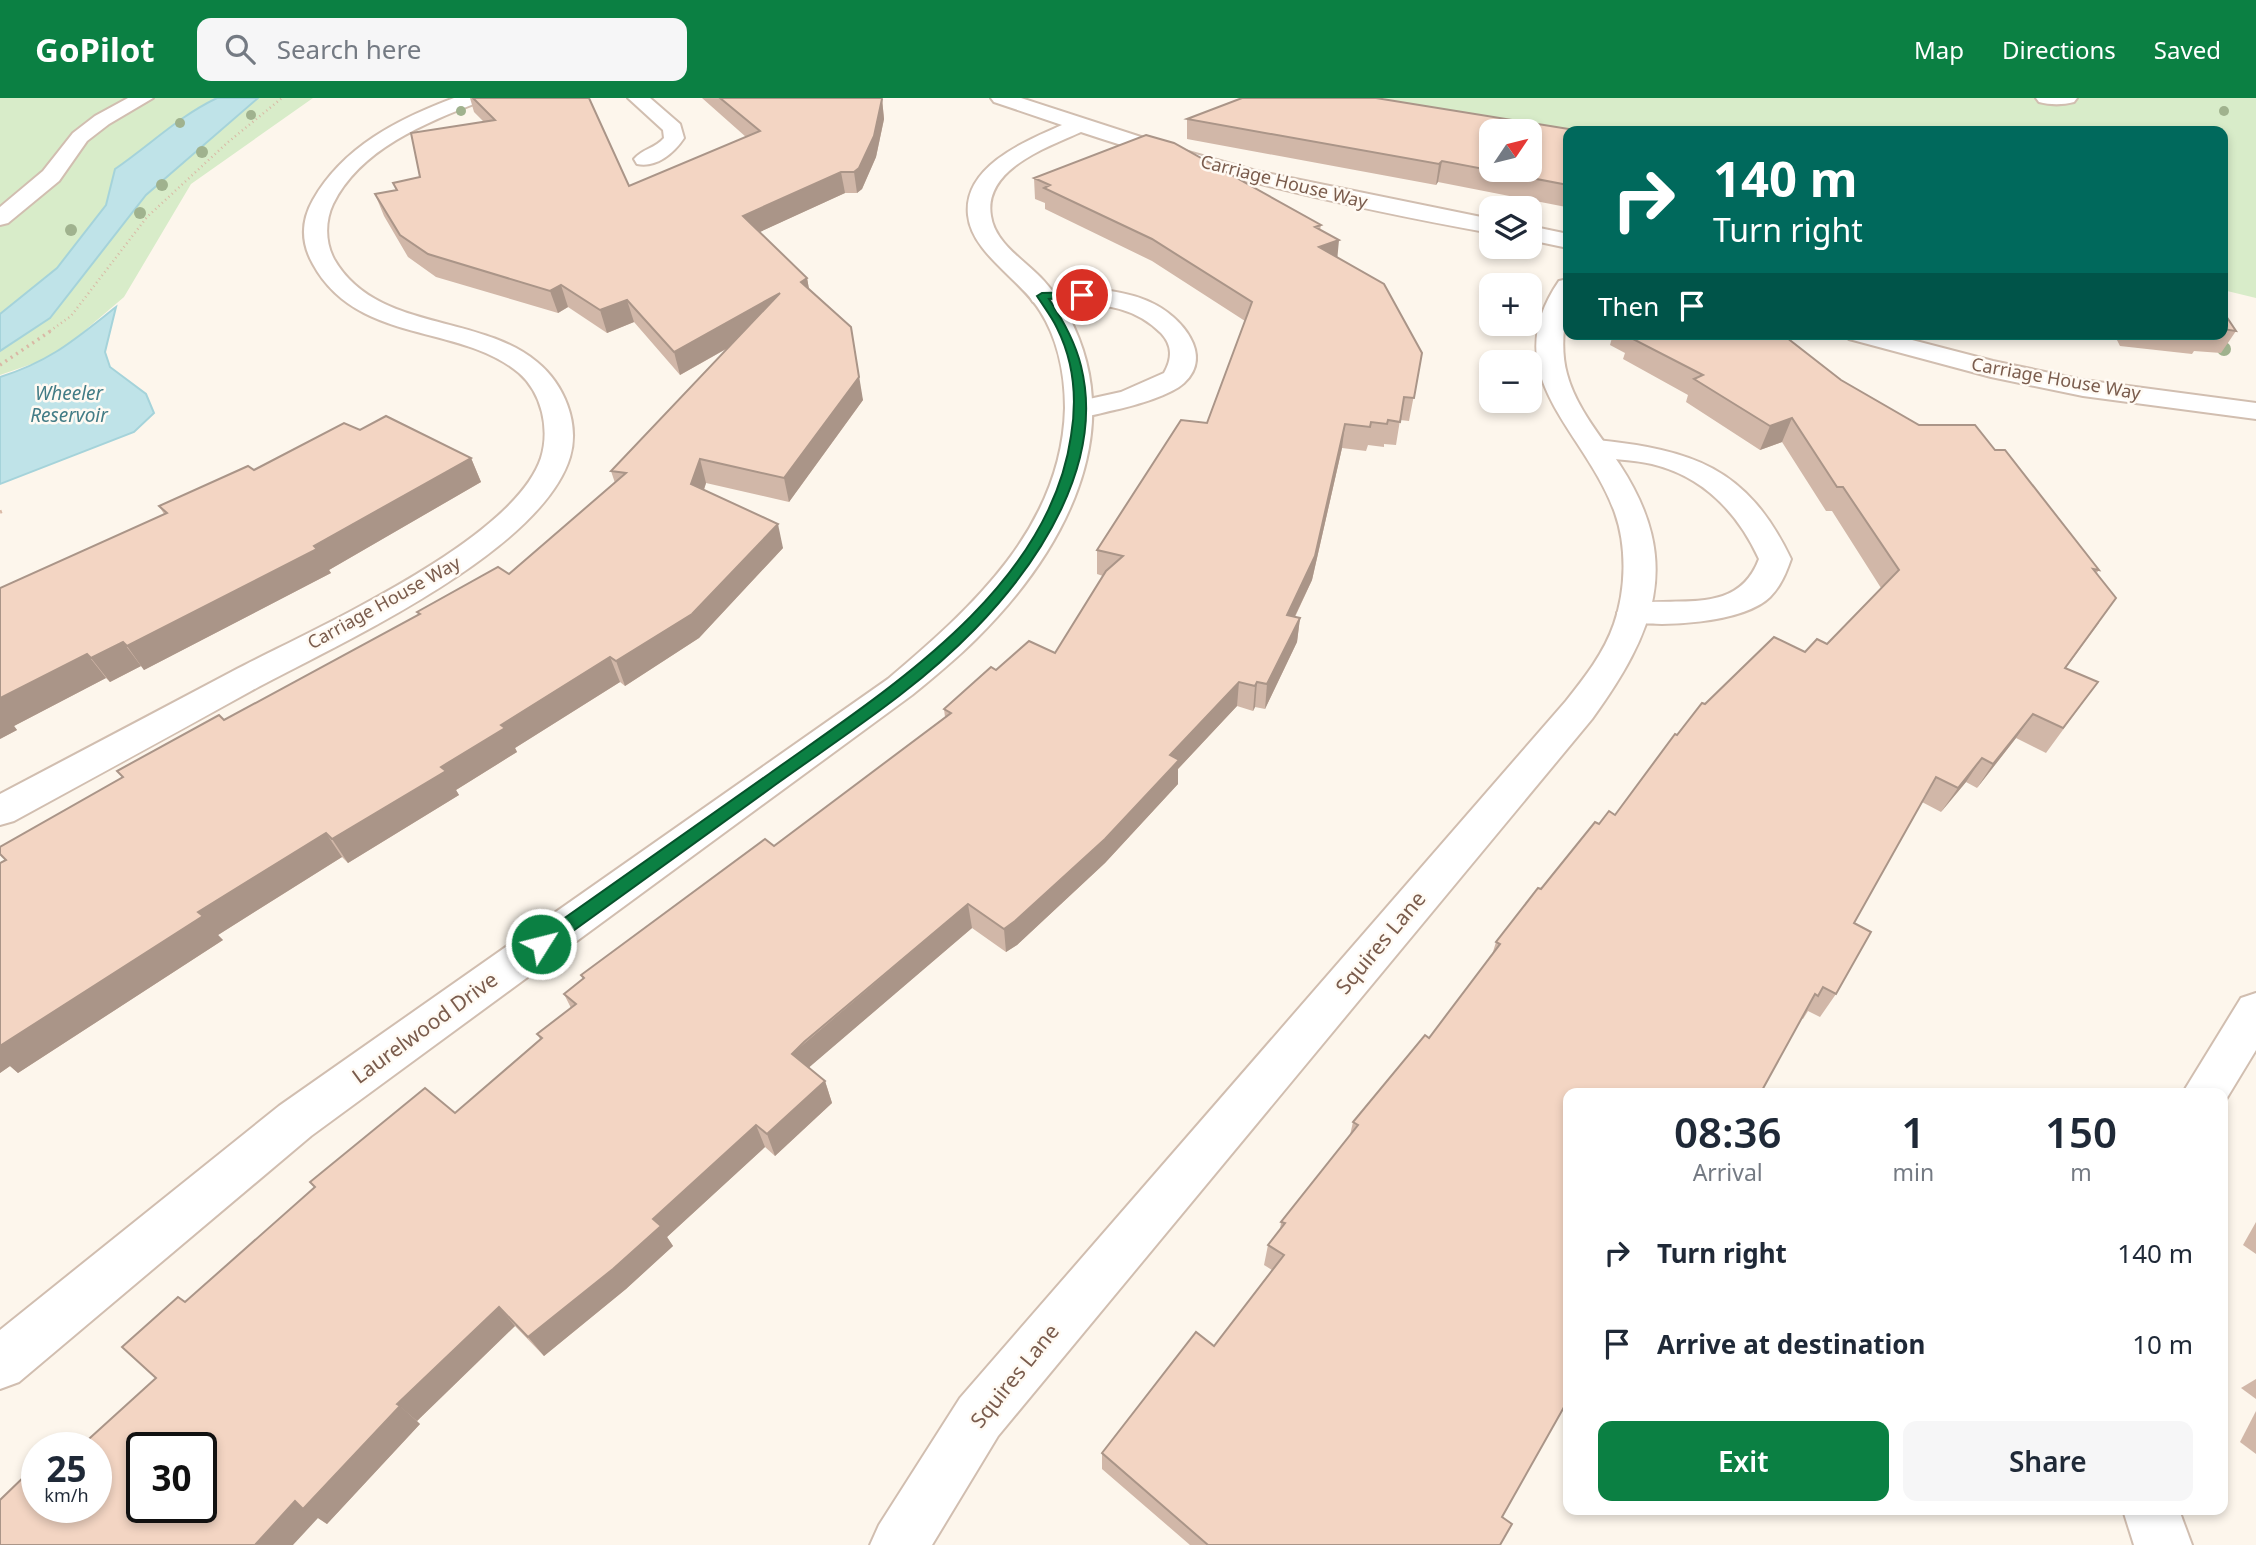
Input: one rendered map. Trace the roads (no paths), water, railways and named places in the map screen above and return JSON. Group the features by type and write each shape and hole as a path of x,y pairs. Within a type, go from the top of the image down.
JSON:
{"street":[{"path":"0,218 51,176 80,137 102,120 143,98"},
{"name":"Carriage House Way","path":"0,811 463,560 510,522 542,484 558,449 559,414 544,382 516,359 486,344 418,326 375,308 339,284 323,263 315,240 316,216 327,192 347,168 377,144 415,122 472,98"},
{"path":"638,98 673,128 674,138 667,148 645,159"},
{"name":"Carriage House Way","path":"1001,98 1174,155 1279,183 1405,211 1479,224"},
{"path":"2046,98 2067,98"},
{"name":"Laurelwood Drive","path":"0,1363 295,1121 900,687 970,626 1020,567 1056,509 1074,458 1081,409 1076,366 1063,328 1042,296 991,243 980,223 979,203 985,186 1000,168 1022,152 1080,125"},
{"path":"1542,236 1563,240"},
{"name":"Squires Lane","path":"899,1545 979,1417 1579,710 1613,664 1634,613 1639,563 1632,515 1612,471 1561,396 1550,360 1550,324 1563,293"},
{"path":"1042,296 1082,295 1126,301 1160,317 1179,338 1184,358 1174,378 1130,398 1081,409"},
{"name":"Carriage House Way","path":"1880,340 1965,363 2084,388 2256,411"},
{"path":"1597,449 1657,457 1692,469 1719,485 1745,508 1764,531 1774,559 1767,582 1744,601 1705,610 1634,613"},
{"path":"2209,1088 2256,1011"},
{"path":"2153,1515 2162,1545"}],"water":[{"path":"217,98 258,98 146,195 50,318 0,351 0,314 57,268 106,205 115,169 177,122"},
{"name":"Wheeler Reservoir","path":"116,307 105,352 110,367 146,394 154,413 134,432 0,484 0,377 48,357"}]}
